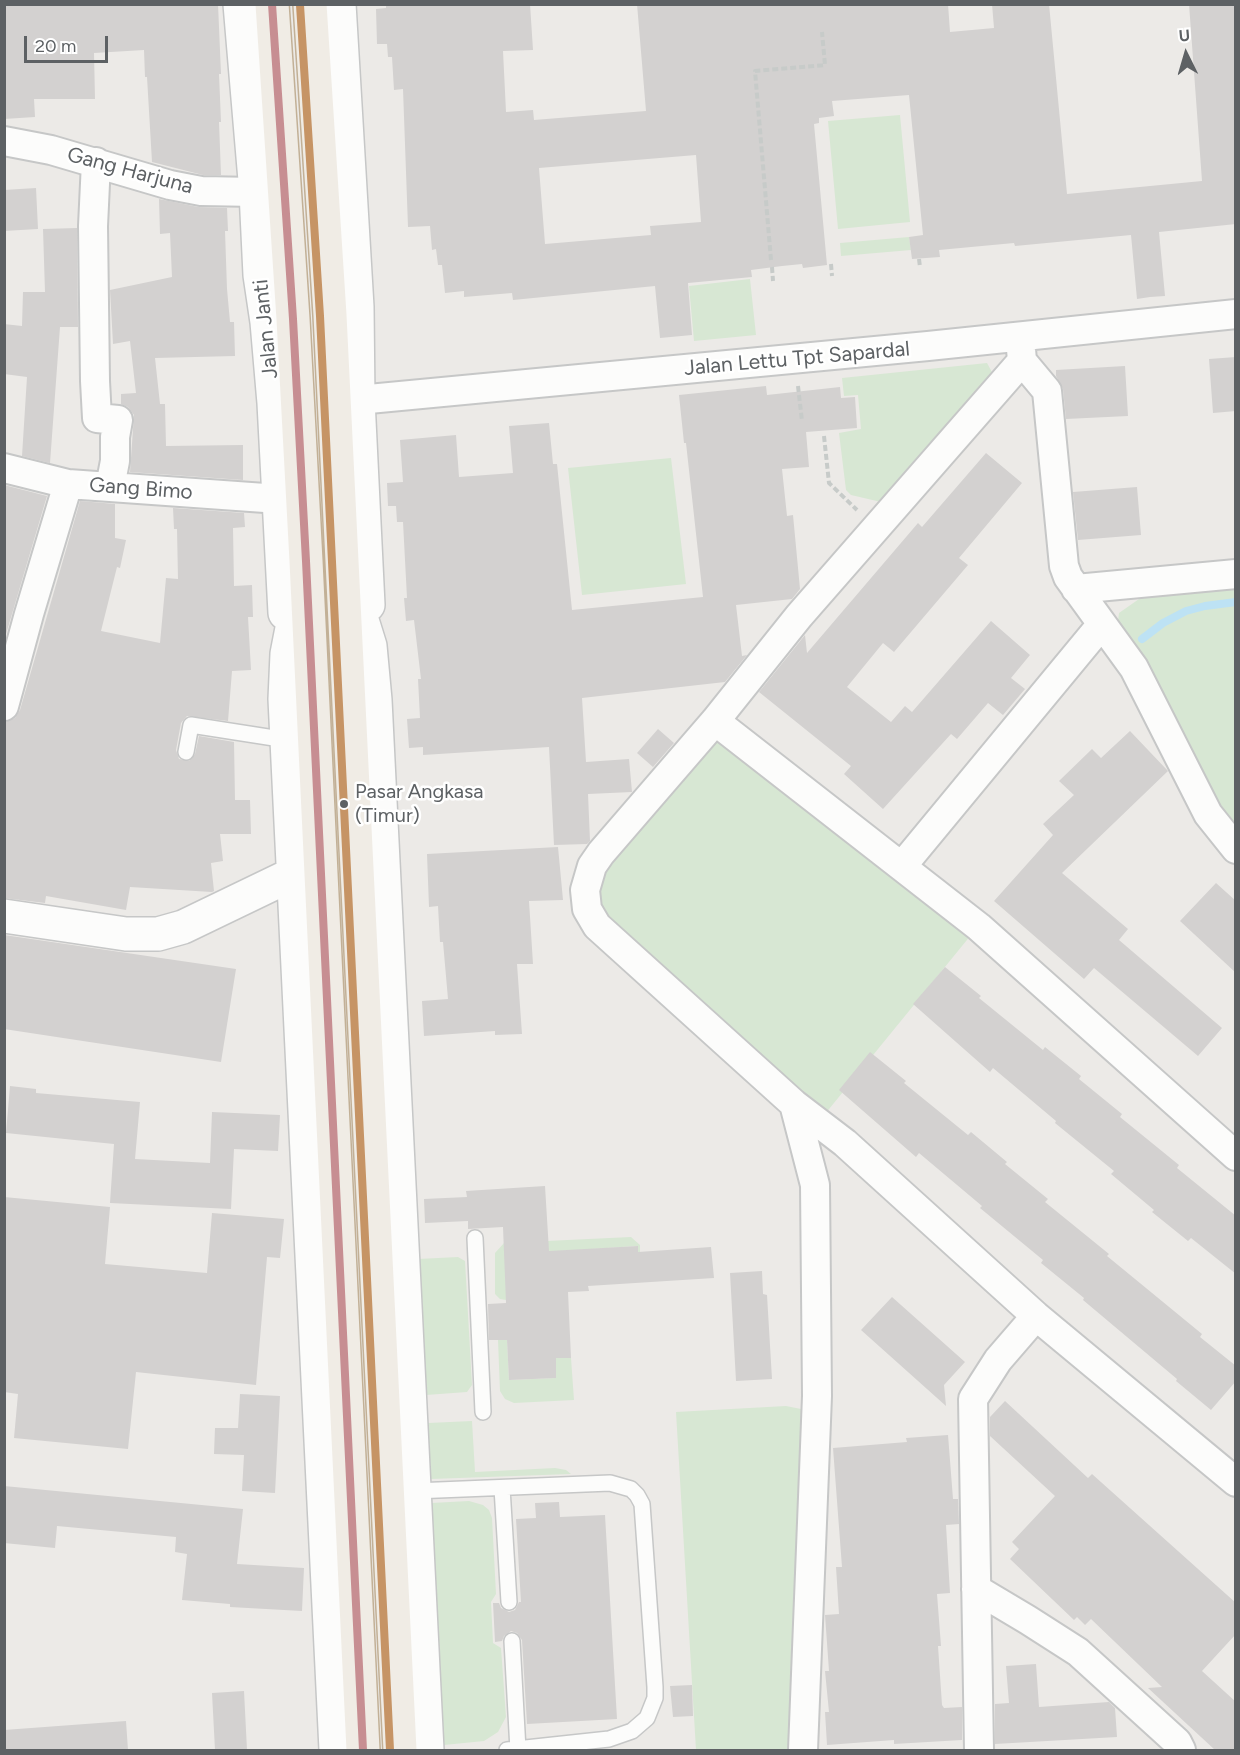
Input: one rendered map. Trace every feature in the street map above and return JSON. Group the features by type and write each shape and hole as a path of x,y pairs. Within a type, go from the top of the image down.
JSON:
{"highway":[{"path":"272,4 306,561 324,1222 363,1750"},
{"path":"310,4 330,315 342,556 374,964 400,1750"}],"street":[{"name":"Jalan Janti","path":"240,4 256,192 260,275 267,322 279,499 286,654"},
{"path":"339,4 357,307 358,400 370,646 374,964 414,1491 427,1750"},
{"name":"Gang Harjuna","path":"4,141 51,150 201,191 256,192"},
{"path":"96,162 93,226 94,381 97,418 118,420 110,487"},
{"name":"Jalan Lettu Tpt Sapardal","path":"358,400 1021,349 1236,314"},
{"path":"1236,849 1208,814 1134,668 1076,589 1064,566 1047,391 1021,349 876,528 799,616 715,721 601,853 592,866 585,890 587,909 597,926 794,1104 845,1143 1035,1317 1236,1482"},
{"name":"Gang Bimo","path":"4,468 68,484 279,499"},
{"path":"4,706 68,484"},
{"path":"342,556 370,646"},
{"path":"306,561 286,654 285,699 293,874 324,1222 336,1750"},
{"path":"1076,589 1236,574"},
{"path":"902,866 1102,624"},
{"path":"715,721 979,927 1236,1156"},
{"path":"4,916 126,934 158,934 183,927 293,874"},
{"path":"794,1104 815,1185 817,1396 803,1750"},
{"path":"979,1750 973,1399 998,1360 1035,1317"},
{"path":"976,1589 1077,1652 1177,1742 1181,1750"}],"lane":[{"path":"186,752 191,725 287,740"},
{"path":"475,1238 483,1412"},
{"path":"414,1491 610,1483 631,1489 637,1495 642,1504 655,1687 655,1698 647,1718 632,1731 609,1739 513,1750 512,1641"},
{"path":"502,1488 509,1602"}],"path":[{"path":"771,260 755,71 825,64 822,32"},
{"path":"919,259 920,267"},
{"path":"831,264 832,276"},
{"path":"772,267 773,281"},
{"path":"798,379 802,421"},
{"path":"824,436 829,483 876,528"}],"green space":[{"path":"900,115 910,222 838,229 828,121"},
{"path":"909,237 911,250 841,256 840,243"},
{"path":"750,279 756,335 694,341 689,286"},
{"path":"987,363 993,374 881,502 851,495 846,490 839,433 861,429 858,395 844,396 842,378"},
{"path":"671,458 686,584 582,595 568,468"},
{"path":"1235,580 1235,834 1118,621 1119,613 1149,592"},
{"path":"719,741 971,935 825,1114 601,913 598,886 603,875 708,748"},
{"path":"631,1237 640,1245 640,1252 637,1246 562,1251 506,1300 500,1299 495,1294 495,1253 504,1243"},
{"path":"458,1257 465,1261 472,1385 467,1392 426,1395 418,1259"},
{"path":"507,1339 509,1380 556,1378 556,1358 571,1358 574,1400 514,1403 505,1399 500,1391 498,1340"},
{"path":"786,1406 801,1409 805,1413 810,1750 696,1750 676,1412"},
{"path":"472,1421 475,1472 555,1468 566,1470 571,1474 431,1479 428,1423"},
{"path":"469,1501 483,1505 489,1510 492,1518 496,1594 491,1602 493,1643 501,1648 506,1717 498,1732 484,1741 444,1745 431,1503"}],"building":[{"path":"4,4 218,4 221,175 203,175 152,162 144,50 94,53 95,99 34,99 35,117 4,119 4,85 6,85"},
{"path":"386,4 530,4 533,50 503,51 506,112 533,110 534,120 646,111 637,4 948,4 950,32 994,28 992,4 1049,4 1067,194 1202,181 1189,4 1236,4 1236,224 1159,232 1165,296 1137,299 1131,235 1015,246 1014,243 939,250 940,257 912,259 909,237 923,235 909,95 832,101 834,116 819,118 819,123 814,124 827,265 803,268 802,264 751,270 752,277 688,283 692,335 660,338 655,286 513,300 512,293 464,297 464,291 445,293 442,265 438,265 436,249 432,250 430,226 408,227 403,89 394,90 392,57 388,57 387,44 377,44 376,9 386,8","holes":["696,155 701,222 650,226 651,235 545,244 539,168"]},
{"path":"36,188 38,229 4,231 4,190"},
{"path":"159,199 198,207 227,208 228,231 225,231 227,289 230,322 234,322 235,356 155,358 160,404 165,404 166,446 243,445 243,480 130,472 134,415 128,407 121,404 121,394 136,393 130,341 113,344 110,290 172,277 170,233 160,234"},
{"path":"77,228 78,327 60,327 50,463 22,456 27,377 4,374 4,324 22,326 23,292 45,292 43,229"},
{"path":"1236,357 1236,411 1213,413 1209,359"},
{"path":"1125,366 1128,416 1066,419 1063,389 1056,376 1056,370"},
{"path":"766,386 767,395 840,387 841,398 855,397 857,428 806,432 809,467 782,469 787,516 793,515 800,589 792,599 736,605 742,656 747,655 725,682 582,698 586,762 629,759 632,792 588,794 590,841 587,844 554,845 549,747 423,755 423,747 409,748 407,719 420,718 418,679 421,679 414,620 406,621 403,522 397,522 396,506 388,506 387,483 403,482 400,440 456,435 459,477 513,473 509,426 549,423 553,464 557,464 572,610 703,597 679,395"},
{"path":"986,453 1022,483 959,558 968,565 894,652 883,643 847,687 891,722 905,706 912,712 991,621 1030,655 1011,678 1025,689 1003,715 988,703 957,739 951,734 883,809 844,774 851,766 759,692 805,635 807,653 918,523 922,527"},
{"path":"4,485 47,496 4,641"},
{"path":"1137,487 1141,535 1078,540 1073,492"},
{"path":"80,501 115,504 115,538 126,540 101,631 160,643 166,578 178,579 177,529 174,529 173,508 244,513 245,527 233,528 234,586 252,585 253,617 248,617 251,670 232,671 228,721 187,716 181,723 176,750 179,759 189,761 195,754 199,736 234,742 235,800 250,800 251,834 220,834 223,861 211,863 214,891 212,892 130,887 126,910 46,896 45,903 4,898 4,722 15,718 20,710"},
{"path":"658,729 674,743 653,767 637,753"},
{"path":"1130,731 1168,771 1062,873 1128,929 1119,940 1222,1028 1198,1056 1094,968 1084,979 994,901 1053,835 1043,824 1074,795 1059,781 1092,749 1101,758"},
{"path":"558,847 563,900 529,901 533,964 517,964 522,1034 495,1035 495,1031 424,1036 422,1001 448,999 443,942 440,942 438,906 429,907 427,854"},
{"path":"1216,883 1236,901 1236,973 1180,921"},
{"path":"4,935 236,969 221,1062 4,1029"},
{"path":"945,967 1043,1050 1045,1047 1081,1076 1079,1079 1122,1114 1120,1117 1236,1216 1236,1274 1191,1238 1188,1241 1152,1212 1154,1210 1111,1174 1114,1171 993,1068 990,1072 913,1004"},
{"path":"870,1052 968,1135 971,1132 1007,1162 1005,1164 1048,1199 1045,1202 1109,1254 1107,1256 1202,1334 1200,1337 1236,1366 1236,1381 1211,1410 1041,1263 1043,1260 980,1208 982,1206 919,1153 916,1157 839,1090"},
{"path":"10,1086 36,1089 36,1093 140,1102 135,1159 210,1163 212,1112 280,1115 278,1151 234,1149 231,1209 110,1203 114,1144 6,1133"},
{"path":"545,1186 549,1251 638,1246 638,1252 711,1247 714,1278 588,1286 589,1291 568,1292 571,1358 556,1358 556,1378 509,1380 507,1340 489,1340 488,1304 506,1303 503,1227 468,1229 468,1221 425,1223 424,1199 467,1197 466,1191"},
{"path":"4,1197 110,1207 105,1264 207,1273 212,1213 284,1219 280,1258 267,1257 256,1385 136,1372 128,1449 14,1438 18,1394 4,1392"},
{"path":"762,1271 763,1294 767,1295 772,1379 736,1381 730,1273"},
{"path":"892,1297 965,1362 944,1385 946,1406 861,1330"},
{"path":"240,1394 280,1396 275,1493 242,1491 244,1455 214,1454 215,1428 238,1428"},
{"path":"1005,1401 1088,1478 1092,1474 1236,1603 1236,1634 1202,1671 1236,1702 1236,1750 1215,1750 1148,1688 1162,1687 1091,1619 1085,1625 1077,1617 1074,1620 1010,1559 1019,1549 1012,1542 1055,1496 990,1436 990,1417"},
{"path":"948,1435 953,1499 958,1499 959,1524 946,1525 950,1593 937,1594 941,1646 938,1646 942,1705 944,1708 962,1707 962,1740 894,1744 894,1740 827,1745 825,1712 829,1712 825,1671 829,1671 825,1615 839,1614 836,1567 842,1567 833,1448 907,1442 906,1438"},
{"path":"4,1486 243,1509 237,1564 304,1568 302,1611 230,1607 230,1604 182,1600 187,1554 175,1552 176,1537 57,1526 55,1548 4,1543"},
{"path":"559,1502 560,1517 605,1515 617,1719 527,1724 522,1640 517,1633 511,1631 504,1636 502,1641 495,1642 493,1603 499,1603 501,1608 509,1612 515,1610 521,1602 516,1519 536,1518 535,1503"},
{"path":"1036,1664 1039,1707 1109,1702 1115,1708 1117,1737 995,1744 995,1704 1009,1703 1006,1666"},
{"path":"692,1685 693,1716 673,1717 670,1686"},
{"path":"244,1691 247,1750 215,1750 212,1693"},
{"path":"126,1721 128,1750 4,1750 4,1730"}],"waterway":[{"path":"1142,639 1163,623 1186,611 1236,602"}],"transit line":[{"path":"272,4 306,561 363,1750"},
{"path":"300,5 320,316 390,1750"}],"place":[{"name":"Pasar Angkasa (Timur)","path":"344,804"}]}
